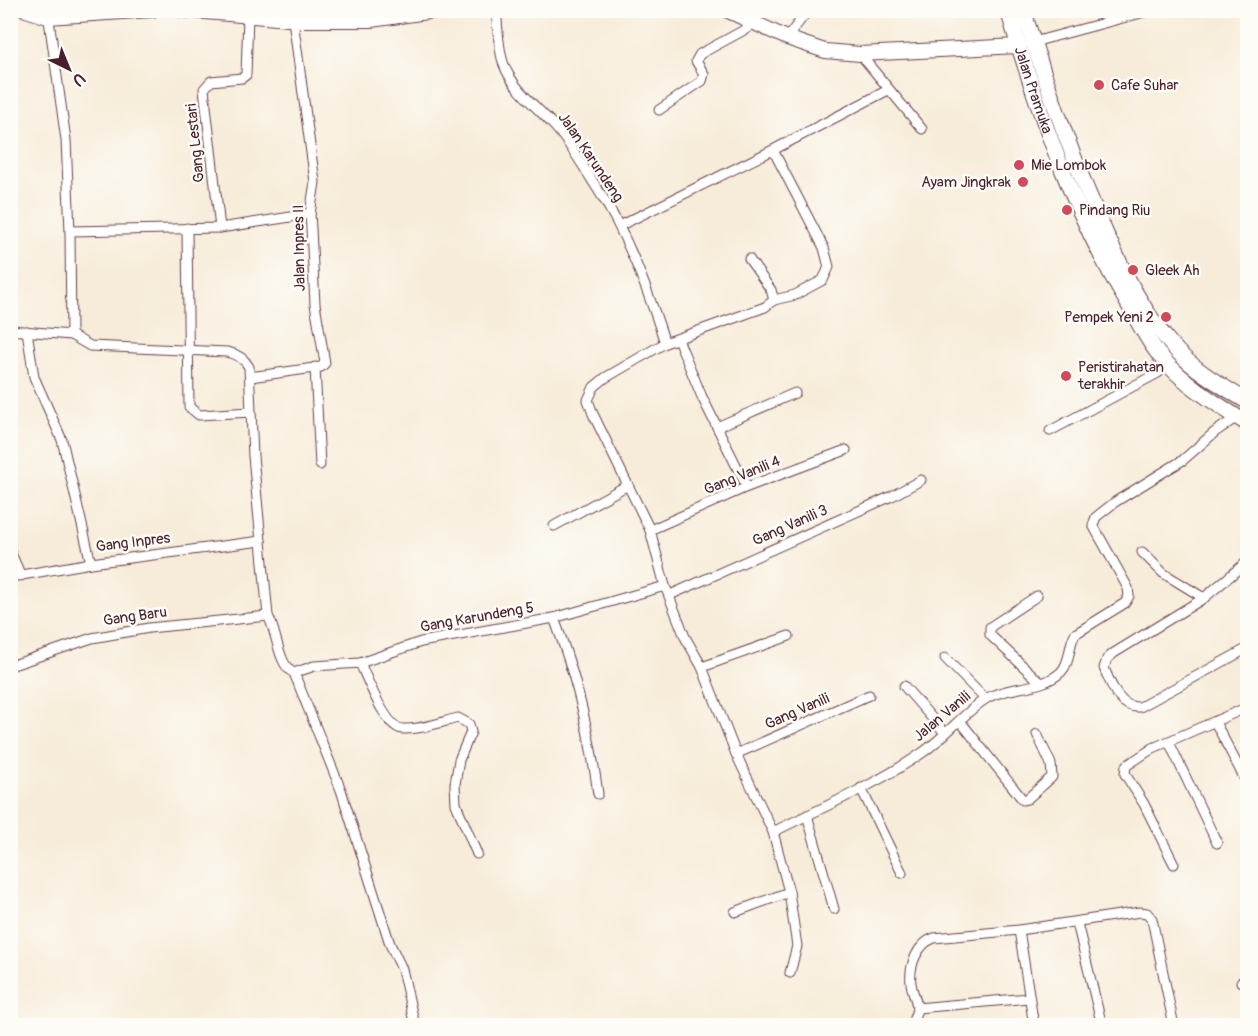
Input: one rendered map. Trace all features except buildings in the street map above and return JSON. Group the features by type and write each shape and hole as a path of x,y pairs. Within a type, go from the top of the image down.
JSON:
{"main road":[{"name":"Jalan Pramuka","path":"1008,10 1018,46 1069,186 1109,258 1152,345 1186,381 1242,421"},
{"name":"Jalan Pramuka","path":"1023,10 1109,258 1178,351 1192,365 1248,402"}],"street":[{"path":"26,10 48,14 152,10"},
{"path":"182,10 248,16 371,20 441,10"},
{"name":"Jalan Karundeng","path":"496,10 502,61 507,73 515,85 558,129 599,191 619,226 656,315 664,343"},
{"path":"726,10 787,38 825,51 860,54 1018,46 1152,10"},
{"path":"787,38 808,10"},
{"path":"48,14 66,140 71,335"},
{"name":"Gang Lestari","path":"220,228 204,89 211,81 242,78 246,75 248,16"},
{"name":"Jalan Inpres II","path":"297,17 315,182 310,214 315,304 325,362 315,367"},
{"path":"659,110 702,81 704,74 696,61 700,54 746,29 753,22"},
{"path":"860,54 922,129"},
{"path":"619,226 888,90"},
{"path":"773,150 824,248 829,267 823,280 795,295 774,300 765,308 664,343 599,383 594,387 588,400 650,530 668,591 685,637 702,668 736,754 773,832 789,892 797,946 790,973"},
{"path":"70,231 220,228 310,214"},
{"path":"187,228 188,403 192,411 199,416 251,411"},
{"path":"749,259 771,290 774,300"},
{"path":"10,330 71,335 90,346 226,352 236,354 245,360 249,367 250,377 268,616 273,625 284,665 294,673 341,790 390,944 402,969 415,1026"},
{"path":"27,331 34,377 62,440 91,563"},
{"path":"678,339 717,427 747,487"},
{"path":"1050,431 1158,373 1167,363"},
{"path":"250,377 315,367 320,465"},
{"path":"717,427 795,393"},
{"name":"Jalan Vanili","path":"773,832 861,788 923,752 985,699 1040,682 1063,670 1075,634 1128,599 1128,588 1093,525 1096,517 1115,502 1183,460 1215,432 1242,421"},
{"name":"Gang Vanili 4","path":"650,530 747,487 846,450"},
{"name":"Gang Vanili 3","path":"668,591 892,495 921,480"},
{"path":"554,526 628,485"},
{"name":"Gang Inpres","path":"10,577 91,563 261,542"},
{"path":"10,551 21,576"},
{"path":"1142,552 1163,573 1204,598"},
{"path":"1248,561 1204,598 1114,652 1107,659 1104,668 1113,689 1124,702 1133,708 1140,707 1248,648"},
{"name":"Gang Karundeng 5","path":"294,673 314,666 360,663 421,642 554,618 668,591"},
{"path":"1037,596 990,627 989,631 990,635 1040,682"},
{"name":"Gang Baru","path":"10,666 92,638 148,628 268,616"},
{"path":"554,618 569,656 582,703 598,794"},
{"path":"702,668 789,636"},
{"path":"945,658 985,699"},
{"path":"360,663 387,718 395,727 413,728 458,718 469,724 471,732 459,760 455,794 456,804 477,854"},
{"path":"904,686 945,733"},
{"name":"Gang Vanili","path":"736,754 869,695"},
{"path":"1174,864 1125,770 1128,763 1153,748 1248,707"},
{"path":"960,721 1023,800 1052,777 1051,764 1038,734"},
{"path":"1215,722 1248,785"},
{"path":"1169,742 1217,843"},
{"path":"861,788 903,873"},
{"path":"807,815 834,909"},
{"path":"735,912 789,892"},
{"path":"911,1026 917,1008 911,982 911,970 920,948 928,940 1077,923 1140,912 1147,913 1152,919 1174,1026"},
{"path":"1077,923 1101,1026"},
{"path":"1019,930 1034,1026"},
{"path":"917,1008 1029,998"}],"place":[{"name":"Cafe Suhar","path":"1099,85"},
{"name":"Mie Lombok","path":"1019,165"},
{"name":"Ayam Jingkrak","path":"1023,182"},
{"name":"Pindang Riu","path":"1067,210"},
{"name":"Gleek Ah","path":"1133,270"},
{"name":"Pempek Yeni 2","path":"1166,317"},
{"name":"Peristirahatan terakhir","path":"1066,376"}]}
